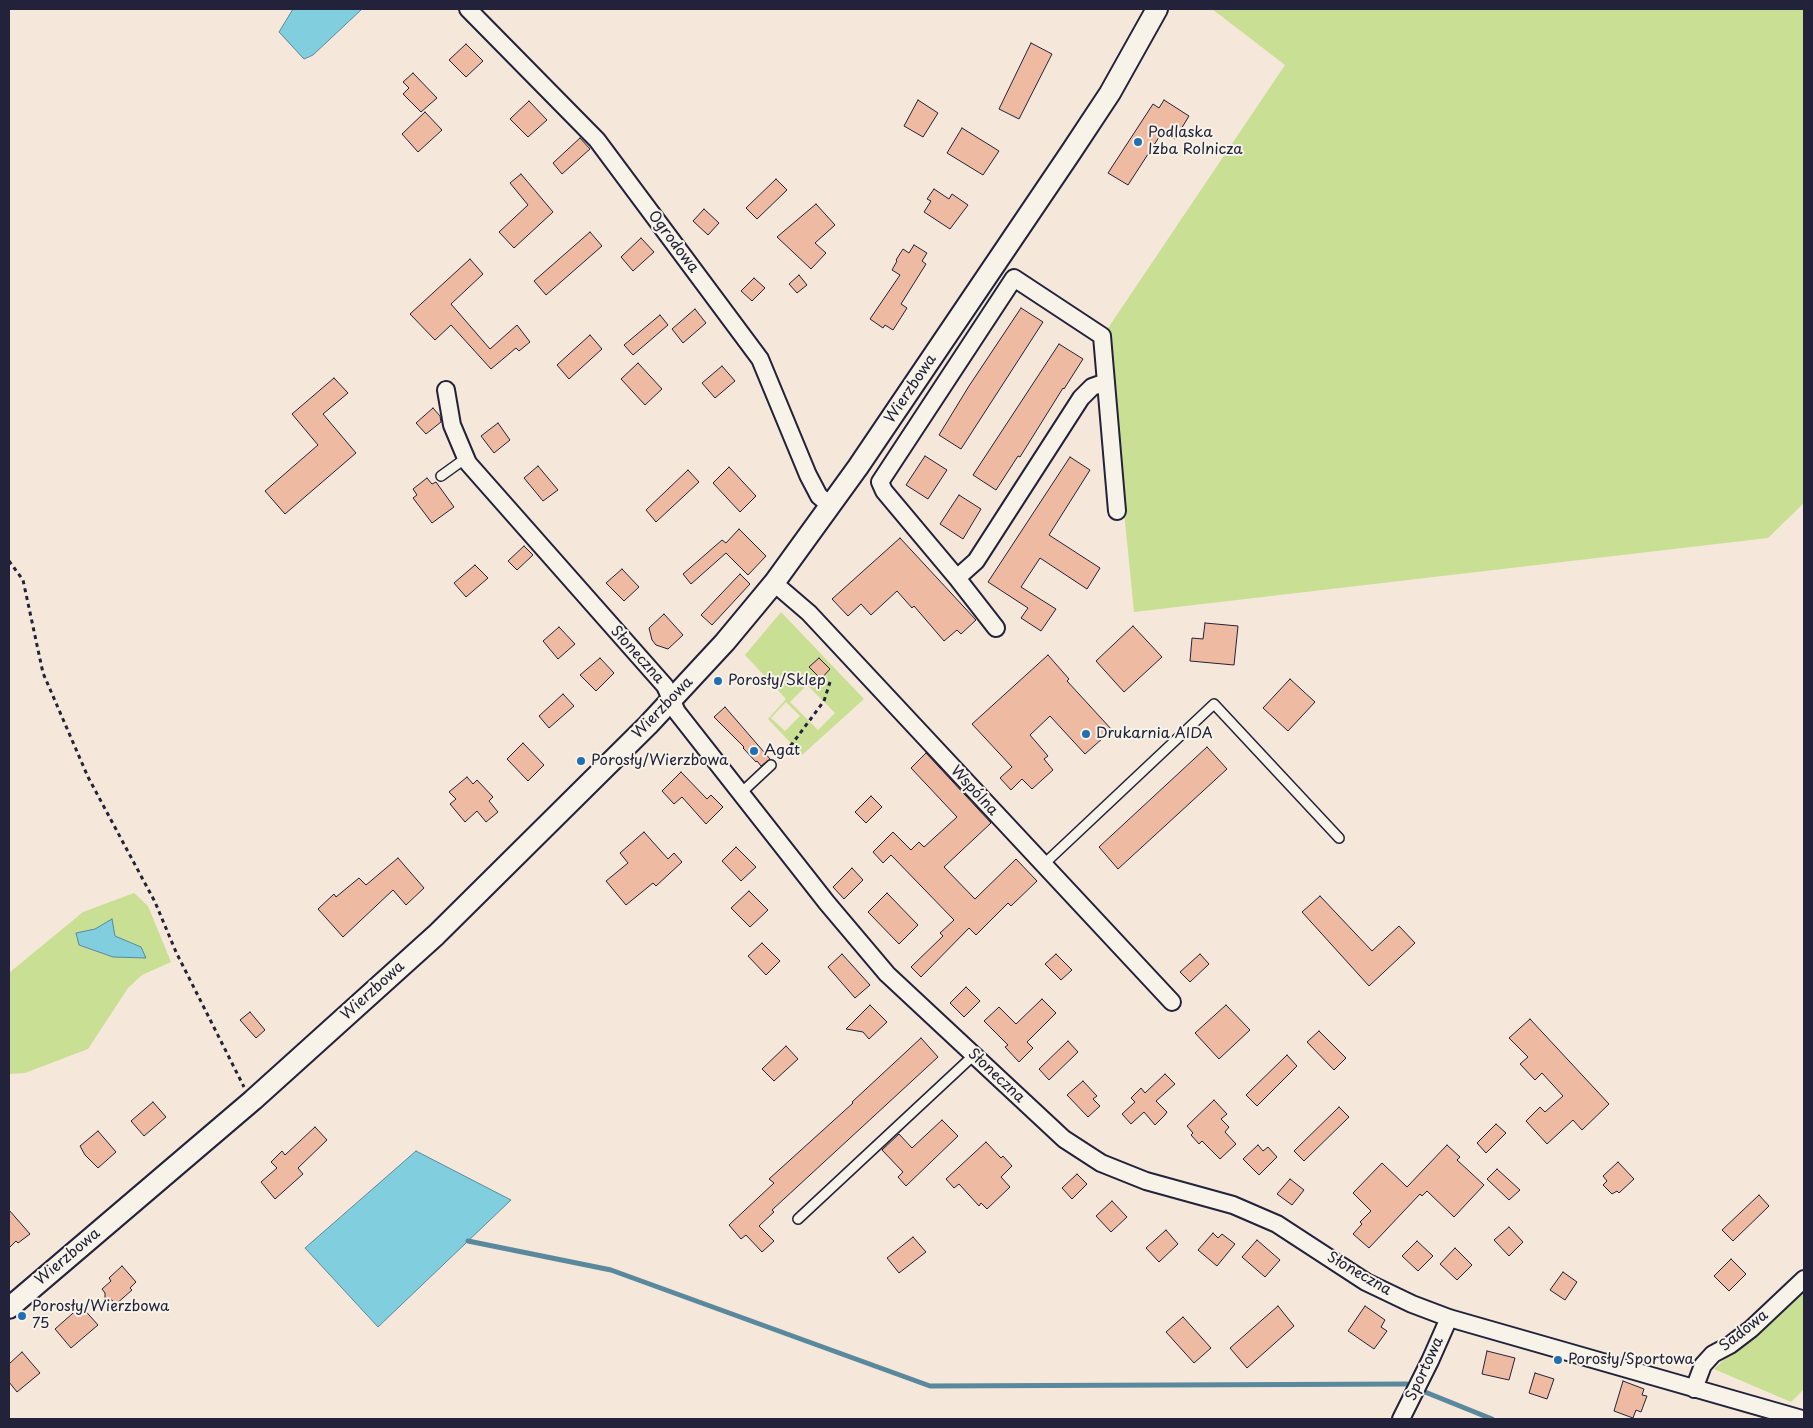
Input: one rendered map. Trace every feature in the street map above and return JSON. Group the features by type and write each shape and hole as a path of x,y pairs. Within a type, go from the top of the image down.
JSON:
{"street":[{"name":"Ogrodowa","path":"468,9 597,140 760,358 808,475 819,496 831,506"},
{"name":"Wierzbowa","path":"9,1308 253,1100 436,935 671,700 725,642 774,583 858,467 1110,93 1157,9"},
{"path":"994,264 1102,336 1117,511"},
{"path":"880,482 1014,278"},
{"path":"957,578 976,562 1082,398 1092,387 1106,382"},
{"name":"Słoneczna","path":"446,390 452,425 468,463 665,686 677,712 827,903 887,974 1064,1139 1101,1163 1146,1181 1233,1205 1277,1224 1366,1282 1412,1304 1449,1318 1802,1419"},
{"path":"858,467 880,482 884,491 996,628"},
{"name":"Wspólna","path":"774,583 809,613 1172,1002"},
{"name":"Sadowa","path":"1694,1389 1703,1365 1712,1354 1730,1345 1751,1328 1804,1279"},
{"name":"Sportowa","path":"1401,1419 1449,1318"}],"lane":[{"path":"440,476 466,458"},
{"path":"1043,864 1214,704 1340,838"},
{"path":"741,793 771,765"},
{"path":"798,1219 974,1055"}],"path":[{"path":"9,561 23,580 31,625 43,673 88,777 155,902 176,952 241,1084 253,1100"},
{"path":"771,765 792,744 824,701 830,682"}],"green space":[{"path":"1212,9 1804,9 1804,503 1768,538 1134,612 1106,331 1285,65"},
{"path":"781,612 864,699 802,755 768,719 786,699 745,655","holes":["807,685 835,713 818,730 790,702","786,702 800,716 785,731 771,718"]},
{"path":"134,893 148,906 171,962 142,975 128,988 88,1049 25,1073 9,1074 9,973 83,912"},
{"path":"1804,1286 1804,1389 1791,1402 1714,1369"}],"water":[{"path":"293,9 362,9 313,55 304,59 279,32"},
{"path":"112,919 115,936 141,947 146,958 113,957 79,945 76,933 95,929"},
{"path":"416,1151 511,1200 378,1327 305,1248"}],"building":[{"path":"1031,43 1052,54 1019,119 999,109"},
{"path":"466,44 483,61 466,77 449,60"},
{"path":"413,73 437,98 421,112 403,94 409,88 403,82"},
{"path":"918,100 938,113 923,137 904,126"},
{"path":"1164,100 1189,116 1175,139 1163,131 1128,185 1108,173 1153,104 1159,108"},
{"path":"529,101 547,120 528,137 510,119"},
{"path":"425,112 442,130 418,152 402,134"},
{"path":"962,128 999,151 983,175 947,153"},
{"path":"580,138 590,149 562,174 553,163"},
{"path":"521,174 553,212 514,248 499,232 528,205 510,183"},
{"path":"776,179 787,190 757,219 746,208"},
{"path":"934,189 949,199 952,194 968,205 950,229 924,212 931,201 927,199"},
{"path":"816,204 835,225 815,243 826,253 811,269 777,237"},
{"path":"704,209 719,223 708,235 693,221"},
{"path":"590,232 602,246 546,295 534,281"},
{"path":"641,238 654,252 633,271 621,257"},
{"path":"914,245 927,253 922,261 926,264 901,304 907,308 893,330 885,325 883,328 870,319 900,275 892,270 896,260 903,249 909,253"},
{"path":"470,259 483,274 451,304 490,349 517,325 530,342 519,351 516,348 491,369 451,325 435,340 410,314"},
{"path":"799,275 807,285 797,293 789,284"},
{"path":"754,278 765,288 752,301 741,291"},
{"path":"1021,308 1043,322 961,449 939,435"},
{"path":"695,309 706,323 683,343 672,329"},
{"path":"660,315 668,325 633,355 624,345"},
{"path":"590,335 602,349 569,379 557,365"},
{"path":"1059,344 1083,359 1020,457 1018,456 996,490 973,475"},
{"path":"638,363 662,389 645,405 621,379"},
{"path":"722,366 735,381 715,398 702,383"},
{"path":"334,378 348,393 323,414 356,453 285,514 265,491 318,445 292,414"},
{"path":"433,408 440,416 441,422 426,434 416,423"},
{"path":"498,423 510,440 494,453 481,436"},
{"path":"925,456 947,470 928,499 906,485"},
{"path":"1070,457 1090,470 1049,535 1100,568 1087,589 1040,558 1021,587 1056,609 1041,631 1021,618 1028,608 988,582"},
{"path":"538,466 558,490 543,501 524,478"},
{"path":"729,467 756,496 740,512 713,483"},
{"path":"688,470 699,482 656,522 646,510"},
{"path":"427,478 432,484 436,482 454,507 432,523 413,498 417,495 413,489"},
{"path":"959,495 981,509 963,539 940,524"},
{"path":"739,529 766,556 748,575 726,553 691,584 683,574 722,540 726,543"},
{"path":"900,538 976,620 961,634 957,630 944,641 914,606 912,608 897,591 871,615 861,604 848,616 832,599"},
{"path":"524,546 533,555 517,570 508,561"},
{"path":"475,565 488,578 466,597 454,583"},
{"path":"622,569 639,587 624,601 606,583"},
{"path":"740,574 750,584 712,625 701,615"},
{"path":"664,614 683,635 668,649 656,645 652,640 649,628"},
{"path":"1205,623 1238,626 1234,665 1190,661 1192,638 1203,639"},
{"path":"1133,626 1162,657 1124,692 1096,661"},
{"path":"559,627 575,644 558,659 543,641"},
{"name":"Drukarnia AIDA","path":"1048,655 1069,679 1067,681 1112,730 1085,754 1050,716 1030,735 1048,756 1044,759 1053,770 1032,789 1022,779 1011,790 1000,778 1012,767 972,724"},
{"path":"600,658 614,673 596,691 580,675"},
{"path":"819,658 830,669 821,679 809,667"},
{"path":"1290,679 1315,702 1288,731 1263,708"},
{"path":"563,694 574,706 549,728 539,716"},
{"path":"725,707 770,759 761,766 714,717"},
{"path":"523,743 544,765 528,781 507,759"},
{"path":"1207,747 1227,769 1118,869 1099,847"},
{"path":"926,753 991,823 944,867 975,899 1016,859 1037,881 1011,906 1008,903 976,935 969,928 921,977 911,967 943,936 940,933 954,920 891,855 883,863 873,852 893,832 911,850 919,842 924,847 957,817 911,768"},
{"path":"681,772 707,799 711,795 723,807 706,824 682,797 674,804 662,791"},
{"path":"467,777 473,784 477,780 493,797 489,801 498,812 486,822 477,811 465,822 450,804 456,799 449,792"},
{"path":"871,796 882,807 866,823 855,812"},
{"path":"644,832 668,859 674,853 682,862 656,886 653,883 626,905 606,881 628,863 620,853"},
{"path":"736,847 756,867 741,881 722,861"},
{"path":"398,858 424,888 406,905 393,890 343,937 318,909 334,894 336,897 359,878 366,885"},
{"path":"852,868 863,880 844,899 833,887"},
{"path":"749,891 768,910 750,927 731,908"},
{"path":"887,893 918,925 899,944 868,912"},
{"path":"1320,896 1372,951 1399,926 1415,943 1369,986 1302,912"},
{"path":"762,943 780,961 766,975 748,956"},
{"path":"842,954 870,985 855,998 828,967"},
{"path":"1056,954 1072,970 1061,980 1045,964"},
{"path":"1200,954 1209,964 1190,982 1180,972"},
{"path":"966,987 980,1001 964,1017 950,1003"},
{"path":"1042,999 1056,1013 1027,1042 1033,1048 1019,1062 1005,1047 1008,1045 984,1021 999,1007 1016,1024"},
{"path":"870,1005 887,1022 869,1039 863,1032 846,1029"},
{"path":"1226,1005 1250,1030 1219,1059 1195,1033"},
{"path":"250,1012 265,1030 256,1038 240,1020"},
{"path":"1530,1019 1609,1104 1582,1130 1573,1120 1547,1144 1526,1121 1540,1107 1545,1112 1563,1096 1542,1073 1535,1080 1520,1064 1528,1057 1509,1038"},
{"path":"1319,1031 1346,1058 1334,1070 1307,1042"},
{"path":"921,1038 938,1057 772,1210 774,1212 759,1226 774,1241 762,1252 746,1235 741,1239 729,1225 774,1183 769,1179"},
{"path":"1068,1041 1078,1052 1049,1080 1039,1069"},
{"path":"786,1046 798,1059 774,1081 762,1069"},
{"path":"1287,1055 1297,1066 1257,1106 1246,1095"},
{"path":"1165,1074 1175,1084 1156,1101 1167,1112 1165,1115 1155,1125 1144,1112 1131,1124 1122,1114 1135,1102 1131,1098 1141,1088 1145,1093"},
{"path":"1083,1081 1097,1096 1093,1099 1100,1106 1088,1117 1067,1095"},
{"path":"1214,1100 1227,1114 1221,1119 1229,1127 1225,1132 1236,1144 1220,1159 1202,1141 1199,1144 1191,1135 1193,1133 1187,1126"},
{"path":"153,1102 166,1117 144,1136 131,1121"},
{"path":"1339,1107 1349,1117 1304,1161 1294,1151"},
{"path":"942,1120 958,1136 906,1186 898,1177 903,1172 882,1150 899,1134 912,1148"},
{"path":"1496,1124 1506,1133 1486,1153 1477,1143"},
{"path":"315,1127 327,1140 298,1168 303,1174 275,1199 261,1182 277,1168 271,1162 282,1151 285,1155"},
{"path":"98,1131 116,1152 98,1168 85,1155 80,1146"},
{"path":"986,1142 1001,1158 1003,1156 1012,1166 1001,1177 1010,1187 987,1209 981,1203 979,1206 959,1184 954,1188 946,1179"},
{"path":"1258,1145 1263,1151 1268,1147 1277,1157 1259,1175 1243,1159"},
{"path":"1447,1145 1460,1157 1457,1160 1484,1185 1454,1217 1427,1191 1422,1196 1420,1194 1369,1248 1353,1234 1362,1224 1360,1222 1371,1211 1353,1193 1382,1163 1407,1187"},
{"path":"1618,1162 1634,1179 1619,1193 1617,1191 1612,1194 1603,1185 1607,1181 1603,1176"},
{"path":"1497,1169 1520,1190 1509,1200 1487,1179"},
{"path":"1077,1174 1087,1184 1072,1199 1062,1188"},
{"path":"1290,1179 1304,1190 1292,1205 1277,1194"},
{"path":"1759,1195 1769,1206 1733,1241 1722,1230"},
{"path":"1112,1201 1127,1217 1111,1232 1096,1216"},
{"path":"9,1210 30,1234 18,1243 16,1241 9,1248"},
{"path":"1509,1227 1523,1242 1509,1256 1494,1240"},
{"path":"1166,1230 1178,1244 1159,1262 1146,1248"},
{"path":"1213,1233 1218,1238 1222,1234 1235,1244 1217,1266 1198,1250"},
{"path":"913,1237 926,1252 899,1273 887,1258"},
{"path":"1257,1240 1280,1260 1265,1277 1242,1257"},
{"path":"1417,1241 1433,1256 1418,1271 1402,1256"},
{"path":"1455,1248 1472,1265 1457,1280 1440,1264"},
{"path":"1731,1259 1746,1274 1729,1291 1714,1276"},
{"path":"122,1266 136,1282 130,1288 132,1290 115,1305 112,1300 105,1300 105,1293 102,1289 111,1281 109,1278"},
{"path":"1563,1272 1577,1282 1565,1300 1550,1290"},
{"path":"81,1306 98,1325 71,1348 55,1329"},
{"path":"1278,1306 1294,1326 1247,1368 1230,1348"},
{"path":"1365,1306 1385,1320 1381,1327 1387,1331 1374,1349 1348,1331"},
{"path":"1183,1317 1211,1348 1194,1363 1166,1332"},
{"path":"1487,1351 1515,1358 1509,1380 1482,1374"},
{"path":"22,1352 40,1373 17,1392 9,1382 9,1364"},
{"path":"1535,1373 1554,1379 1547,1399 1529,1393"},
{"path":"1623,1381 1644,1389 1642,1395 1647,1396 1641,1412 1636,1410 1633,1418 1614,1411"}],"waterway":[{"path":"468,1241 611,1270 930,1386 1407,1384"},
{"path":"1425,1392 1492,1419"}],"place":[{"name":"Podlaska Izba Rolnicza","path":"1138,142"},
{"name":"Porosły/Sklep","path":"718,681"},
{"name":"Drukarnia AIDA","path":"1086,734"},
{"name":"Agat","path":"754,751"},
{"name":"Porosły/Wierzbowa","path":"581,761"},
{"name":"Porosły/Wierzbowa 75","path":"22,1316"},
{"name":"Porosły/Sportowa","path":"1558,1360"}]}
